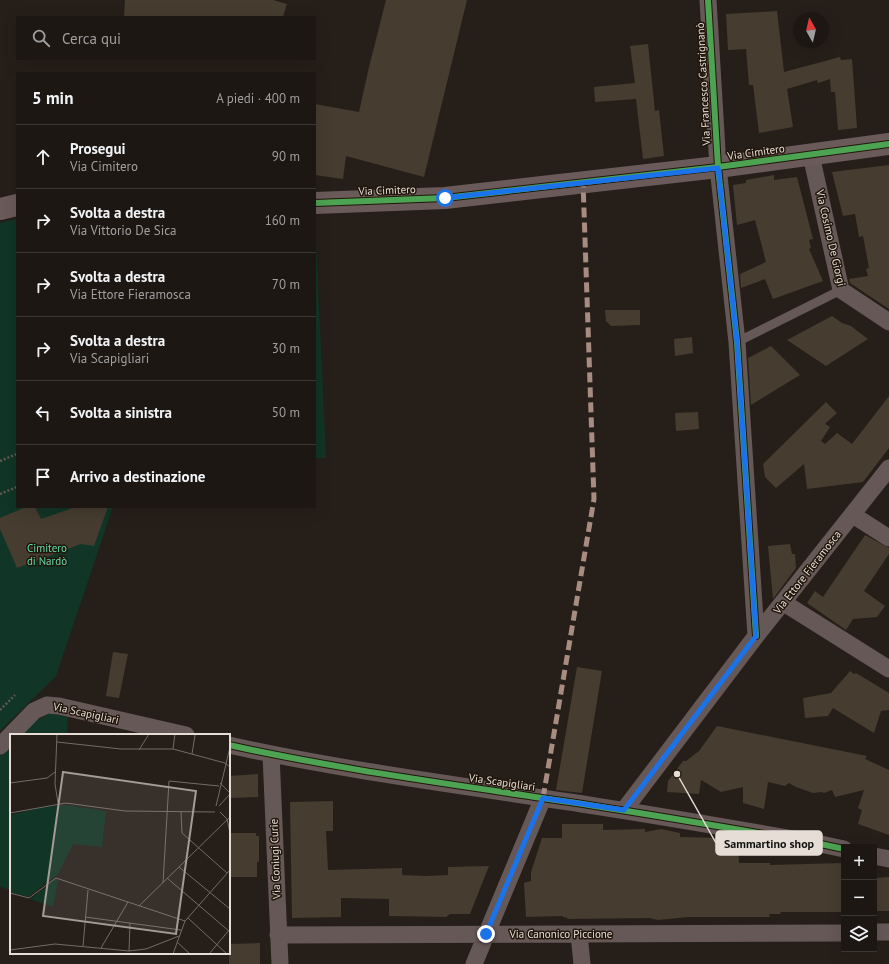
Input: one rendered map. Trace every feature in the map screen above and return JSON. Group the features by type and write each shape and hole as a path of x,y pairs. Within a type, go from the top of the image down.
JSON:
{"street":[{"name":"Via Francesco Castrignanò","path":"708,0 718,168 737,342 756,636"},
{"name":"Via Cimitero","path":"316,203 445,198 718,168 889,144"},
{"name":"Via Cosimo De Giorgi","path":"812,155 841,290 889,322"},
{"path":"0,210 16,205"},
{"name":"Via Ettore Fieramosca","path":"624,810 756,636 784,603 889,468"},
{"path":"853,515 889,538"},
{"path":"784,603 889,669"},
{"name":"Via Scapigliari","path":"12,734 34,711 47,705 59,706 182,734"},
{"name":"Via Scapigliari","path":"0,746 10,736"},
{"name":"Via Scapigliari","path":"230,745 381,774 624,810 841,848"},
{"name":"Via Coniugi Curie","path":"271,754 280,964"},
{"path":"474,964 543,798"},
{"path":"877,857 889,859"},
{"path":"877,932 889,932"},
{"name":"Via Canonico Piccione","path":"278,935 841,933"},
{"path":"579,934 582,964"}],"lane":[{"path":"737,342 841,290"}],"path":[{"path":"0,461 16,454"},
{"path":"0,494 16,487"},
{"path":"0,710 15,695"}],"green space":[{"name":"Cimitero di Nardò","path":"16,219 16,508 113,508 56,676 0,731 0,223"},
{"path":"316,242 326,458 316,458"},
{"path":"50,713 68,717 67,734 20,734 39,719"},
{"path":"10,744 10,890 0,887 0,755"}],"building":[{"path":"125,0 273,0 287,4 283,16 124,16"},
{"path":"386,0 467,0 424,177 346,156 343,179 316,175 316,104 359,112"},
{"path":"777,11 784,72 840,57 841,60 852,59 857,128 838,130 835,92 831,92 830,79 818,83 817,80 787,89 793,127 759,133 753,85 749,85 746,49 728,50 726,14"},
{"path":"648,44 655,111 659,110 664,156 643,159 636,99 595,102 594,87 635,83 630,46"},
{"path":"889,165 889,309 850,283 849,279 868,276 866,269 869,268 863,236 859,237 855,214 843,216 832,172"},
{"path":"774,175 774,180 797,177 813,239 809,240 811,248 809,249 823,281 773,299 765,279 741,288 740,274 766,262 755,220 737,225 733,185 746,183 746,180"},
{"path":"605,310 640,310 640,325 611,326 606,321"},
{"path":"832,316 842,323 851,326 868,339 826,366 787,340"},
{"path":"692,337 693,353 675,356 674,339"},
{"path":"771,346 800,375 751,405 748,358"},
{"path":"889,396 889,448 863,482 807,489 804,464 776,488 765,477 763,464 826,402 837,413 825,424 830,427 821,441 825,444 837,433 852,444"},
{"path":"698,412 699,429 676,431 675,413"},
{"path":"24,508 36,508 41,519 73,508 108,508 94,546 81,544 17,568 0,529 0,518"},
{"path":"865,535 889,548 889,554 864,591 885,606 877,617 853,619 846,630 807,603 815,591 823,597"},
{"path":"790,544 792,554 795,554 796,568 773,599 768,546"},
{"path":"113,652 128,654 119,698 106,696"},
{"path":"577,667 602,671 582,793 556,790"},
{"path":"850,671 854,674 856,673 889,693 889,710 881,711 874,733 833,708 828,716 805,718 803,698 831,693"},
{"path":"717,726 867,756 865,759 889,770 889,835 858,824 862,810 858,808 864,790 835,797 832,790 824,793 813,793 789,783 785,786 768,782 764,809 743,803 743,787 721,792 701,780 699,794 667,792 668,781 683,761 686,761 699,751"},
{"path":"258,774 258,797 230,798 230,776"},
{"path":"333,801 333,831 326,831 328,870 402,868 402,875 426,876 448,875 448,867 489,866 470,914 450,914 446,917 389,916 389,899 341,898 341,917 292,918 290,802"},
{"path":"562,824 603,824 603,830 645,829 645,832 661,829 680,833 680,837 719,838 719,842 729,842 729,846 738,846 739,863 770,863 770,865 841,863 841,912 781,912 780,914 769,914 770,917 688,917 658,920 649,918 567,919 568,918 563,916 526,917 524,883 531,881 531,872 542,838 562,838"},
{"path":"230,833 256,833 256,836 259,836 259,862 257,862 257,877 230,877"},
{"path":"889,877 889,911 877,911 877,878"},
{"path":"260,943 260,964 229,964 230,944"}],"marked path":[{"path":"543,798 594,499 583,182"}],"cycle path":[{"path":"708,0 718,167 737,342 756,636"},
{"path":"316,203 445,198 718,167 889,144"},
{"path":"230,745 346,768 644,814 841,848"}],"place":[{"name":"Sammartino shop","path":"677,774"}],"route":[{"path":"445,198 718,168 737,342 756,636 624,810 543,798 486,934"}]}
